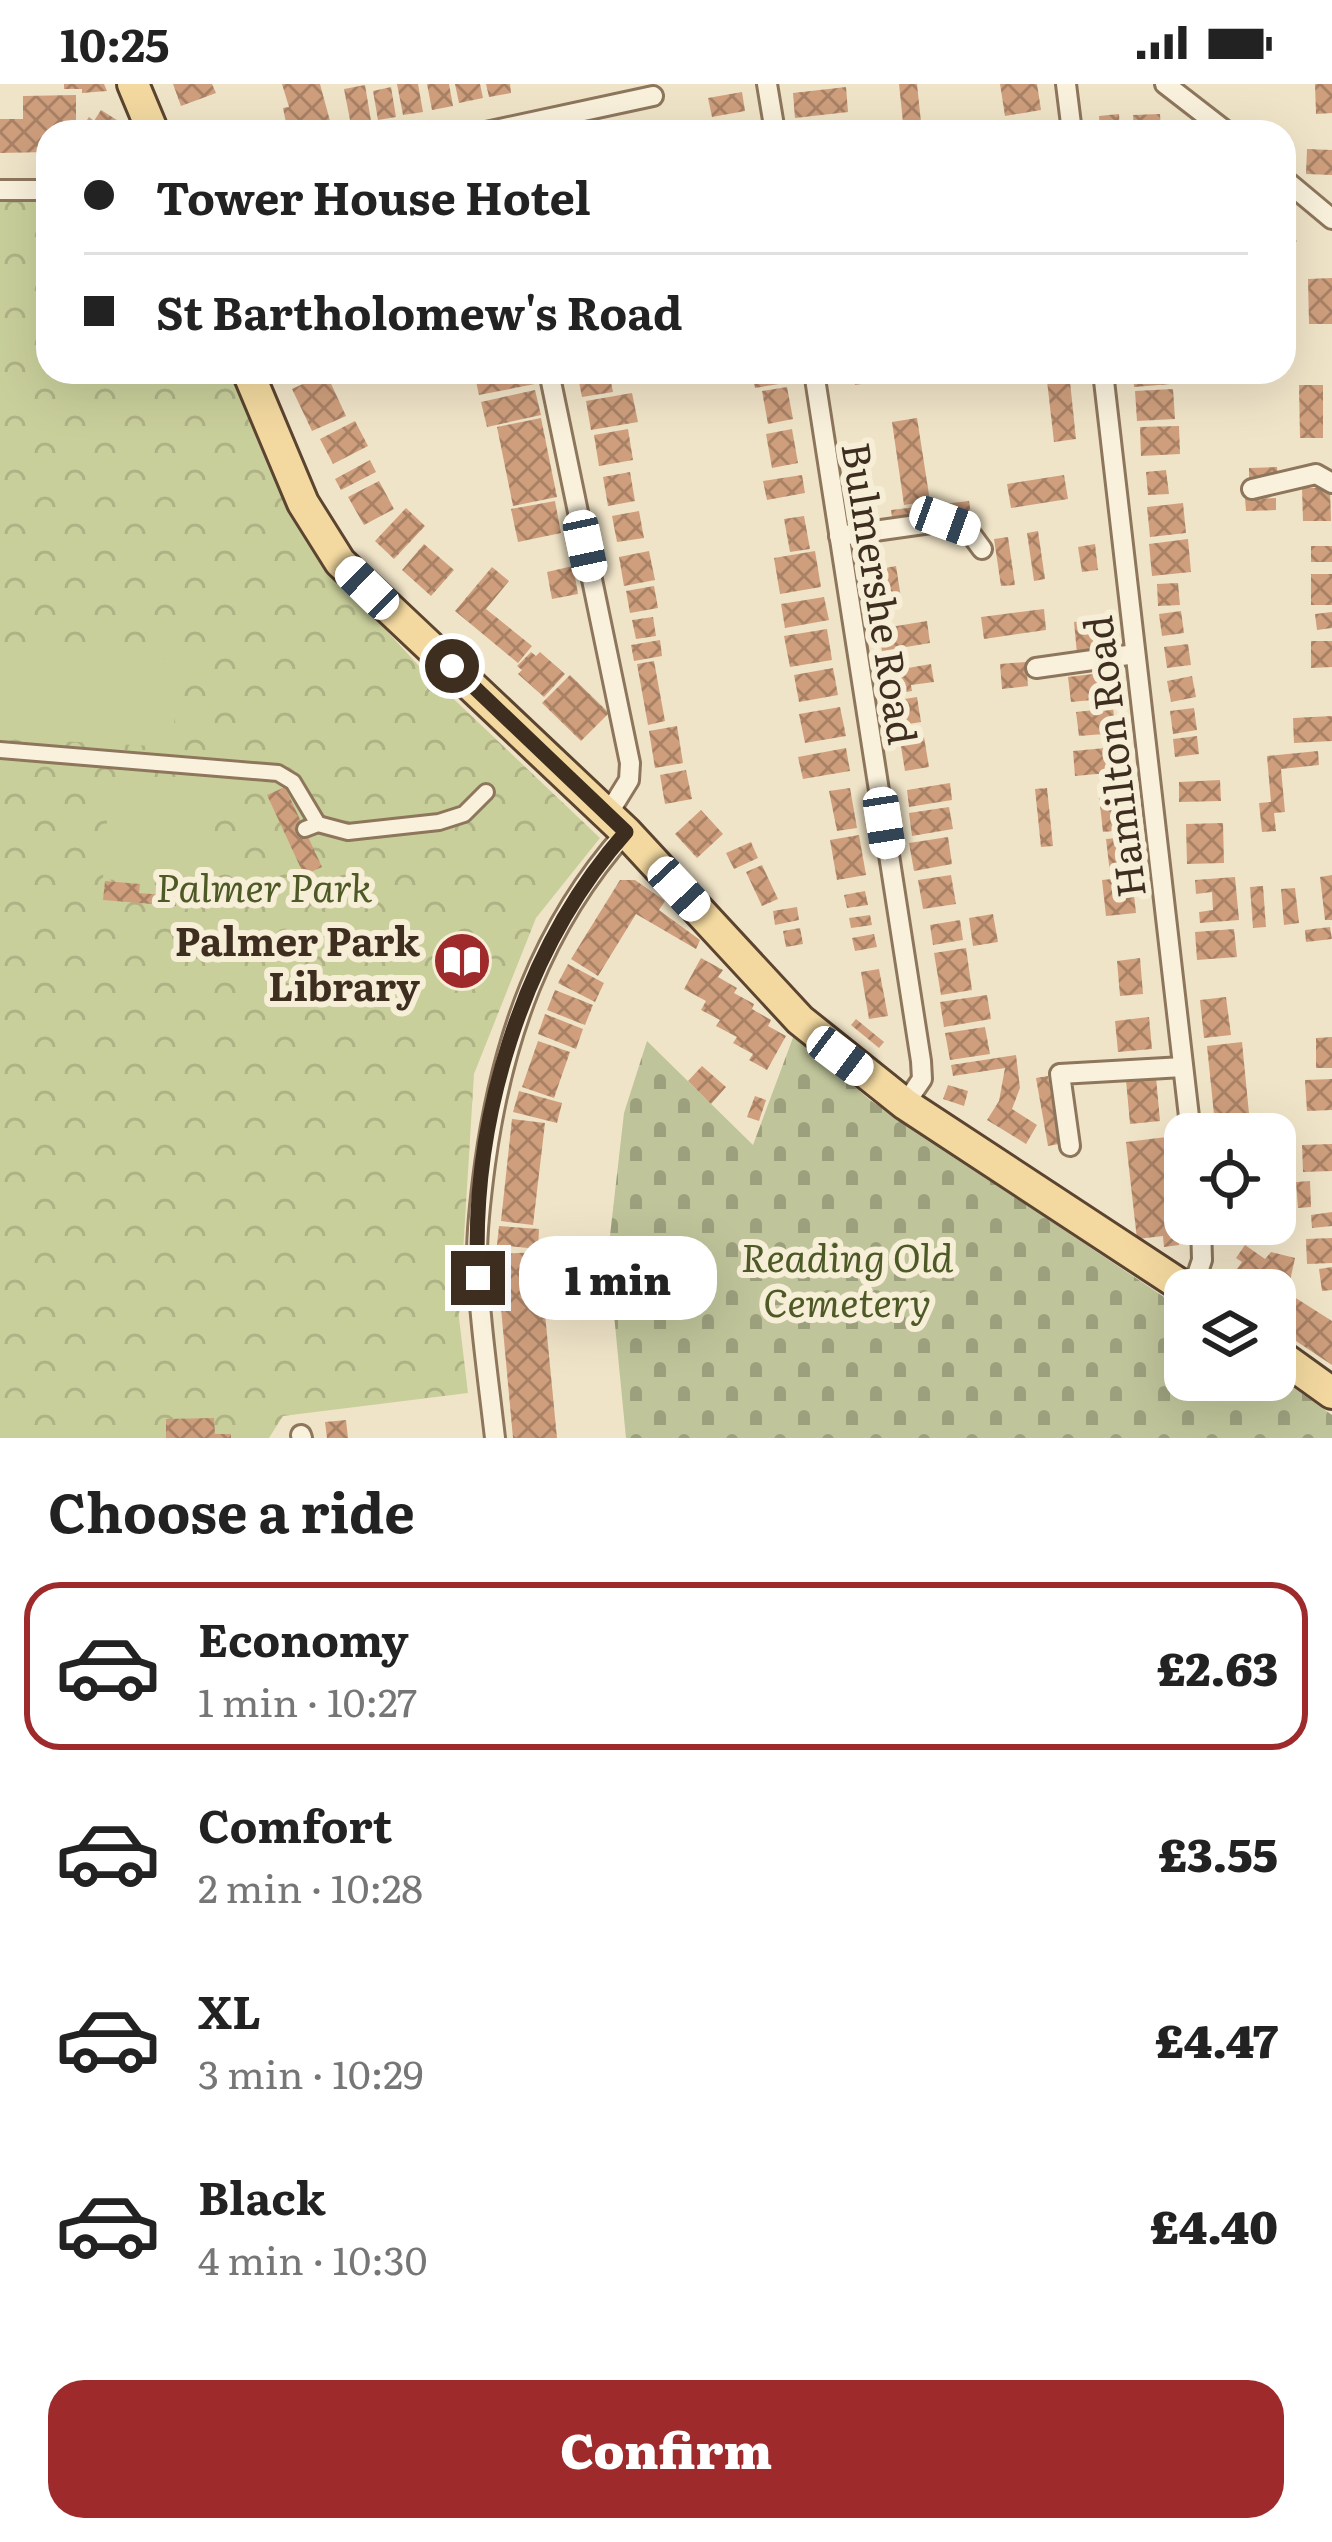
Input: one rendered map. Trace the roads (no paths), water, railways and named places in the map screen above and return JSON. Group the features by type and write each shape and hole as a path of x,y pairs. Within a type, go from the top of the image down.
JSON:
{"main road":[{"path":"133,84 148,120"},
{"path":"253,384 303,503 340,562 617,823 800,1020 905,1104 1164,1273"},
{"path":"1296,1367 1332,1393"}],"street":[{"path":"767,84 773,120"},
{"path":"1066,84 1070,120"},
{"path":"1165,84 1212,120"},
{"path":"545,120 653,96"},
{"path":"1296,189 1332,219"},
{"path":"0,190 36,190"},
{"path":"495,1438 477,1251 496,1090 525,996 554,933 606,854 630,764 551,384"},
{"name":"Bulmershe Road","path":"816,384 921,1061 922,1079 905,1104"},
{"name":"Hamilton Road","path":"1104,384 1188,1113"},
{"path":"1252,489 1316,474 1332,483"},
{"path":"838,536 945,521 968,530 982,549"},
{"path":"1036,668 1061,657 1135,654"},
{"path":"0,749 264,770 293,782 311,826 348,832 439,822 464,814 485,792"},
{"path":"1070,1146 1060,1074 1183,1067"}],"place":[{"name":"Palmer Park Library","path":"462,961"}],"park label":[{"name":"Palmer Park","path":"264,885"},
{"name":"Reading Old Cemetery","path":"847,1278"}]}
